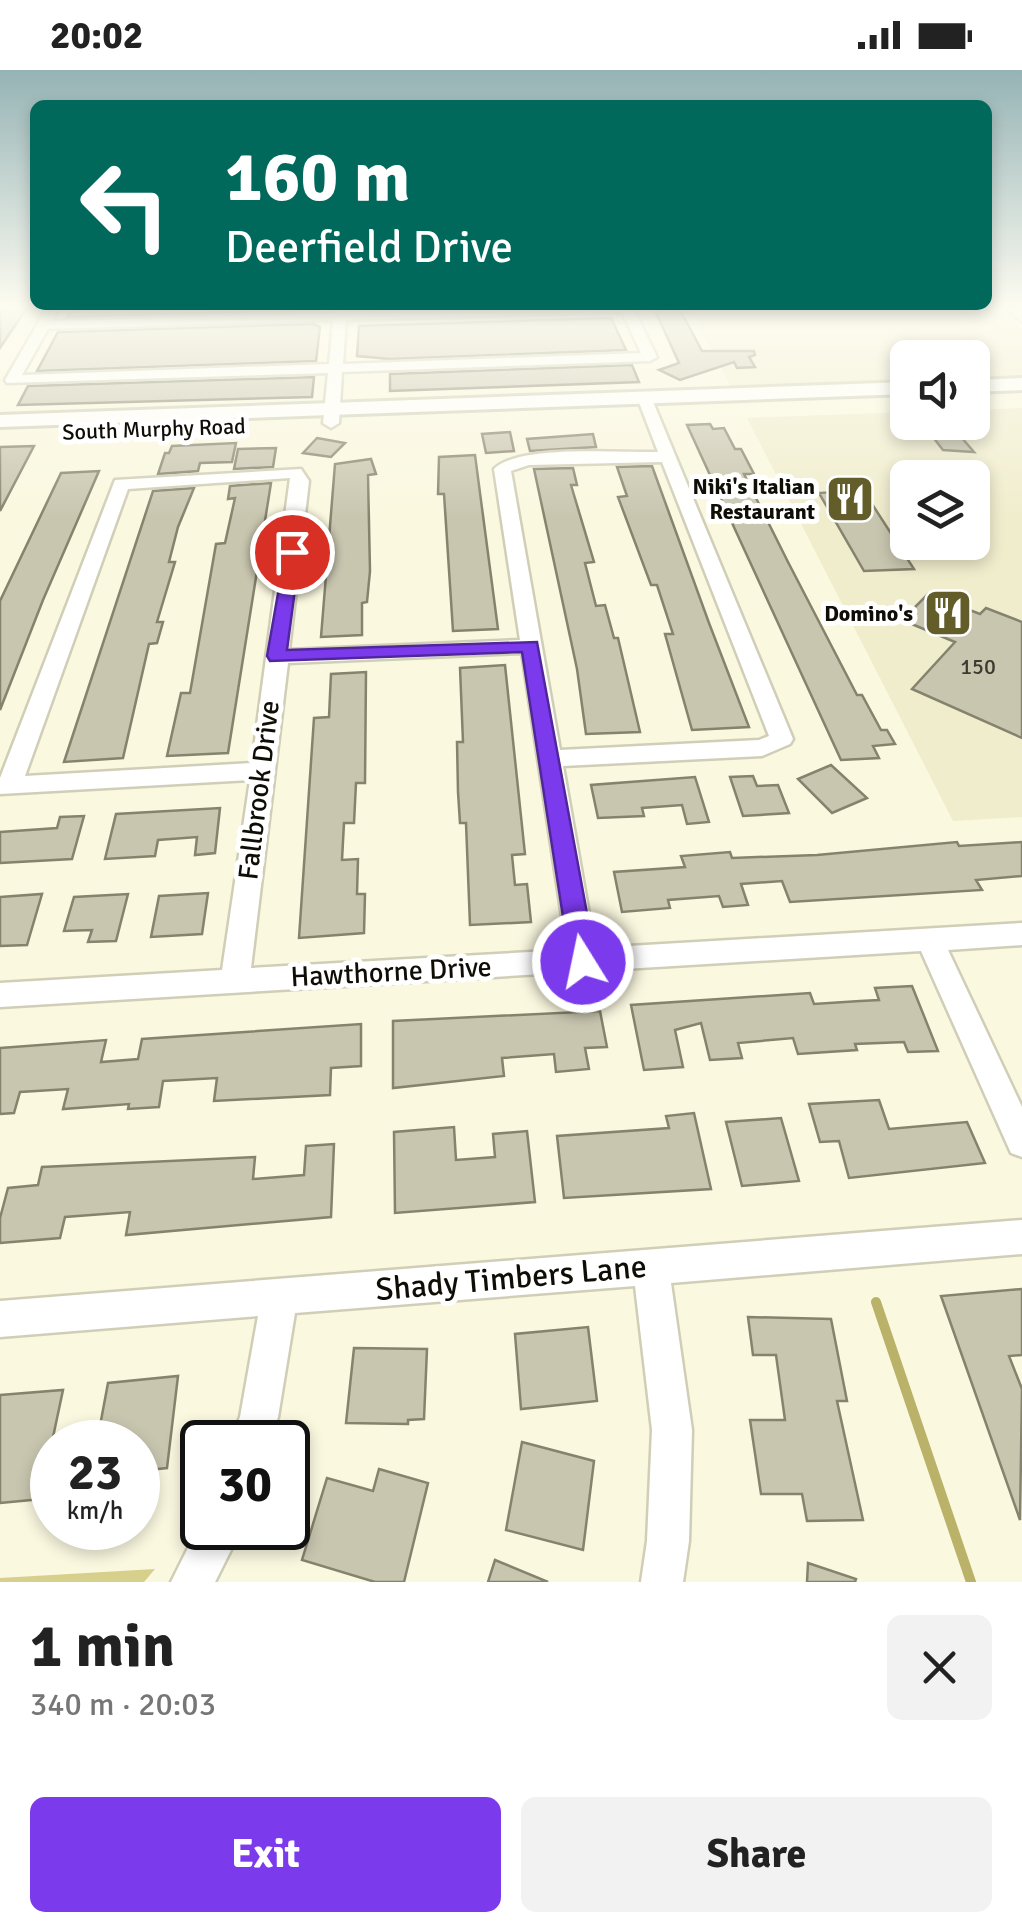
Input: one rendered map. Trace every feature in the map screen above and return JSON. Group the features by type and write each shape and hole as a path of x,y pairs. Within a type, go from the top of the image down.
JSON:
{"main road":[{"path":"990,385 1022,384"},
{"name":"South Murphy Road","path":"0,434 332,416 828,398 890,390"},
{"name":"South Murphy Road","path":"828,398 890,402"},
{"path":"990,400 1022,399"},
{"name":"South Murphy Road","path":"0,421 332,416"}],"street":[{"path":"14,377 12,380 105,377"},
{"path":"332,416 335,377"},
{"path":"548,759 762,748 782,739 648,405"},
{"path":"583,962 501,474 512,463 670,457"},
{"name":"Fallbrook Drive","path":"4,786 121,484 295,473 302,482 235,981"},
{"path":"276,656 530,646"},
{"path":"4,786 261,770"},
{"name":"Hawthorne Drive","path":"0,995 1022,934"},
{"path":"930,940 1022,1142"},
{"name":"Shady Timbers Lane","path":"0,1319 1022,1238"},
{"path":"651,1267 672,1430 668,1542 662,1582"},
{"path":"258,1420 280,1296"},
{"path":"192,1582 209,1550"}],"shaded area":[{"path":"726,377 890,377 890,386 733,391"},
{"path":"990,377 1022,377 1022,381 990,382"},
{"path":"1022,408 1022,817 953,821 747,418 890,413 890,440 990,440 990,409"},
{"path":"155,1569 144,1582 0,1582 0,1578"}],"building":[{"path":"314,377 312,397 18,405 28,386"},
{"path":"390,377 637,377 639,382 390,391"},
{"path":"710,424 713,429 724,428 735,449 741,449 754,474 744,474 857,695 862,695 881,730 887,730 895,744 873,746 879,758 841,760 687,425"},
{"path":"510,432 514,451 486,453 482,434"},
{"path":"593,434 596,447 530,451 527,439"},
{"path":"317,438 345,443 331,457 303,453"},
{"path":"935,440 964,440 974,452 943,450"},
{"path":"236,443 232,462 200,463 198,471 158,474 165,453 172,446"},
{"path":"34,446 0,511 0,447"},
{"path":"276,448 273,467 234,469 238,449"},
{"path":"475,455 498,629 453,631 444,494 438,494 439,457"},
{"path":"371,459 376,474 368,475 370,571 367,602 362,603 362,635 321,637 335,464"},
{"path":"652,466 749,727 692,730 665,634 673,634 657,585 651,585 618,497 627,496 617,467"},
{"path":"573,468 577,485 571,485 594,562 585,563 596,606 605,605 614,638 618,638 640,732 586,734 577,669 534,469"},
{"path":"99,471 0,710 0,601 61,473"},
{"path":"271,483 228,753 167,756 181,693 190,693 216,544 225,543 235,498 228,499 230,486"},
{"path":"194,488 178,527 169,562 175,562 157,622 163,622 157,643 149,644 123,758 64,762 153,491"},
{"path":"863,490 890,532 890,560 908,560 914,569 864,571 819,493"},
{"path":"928,594 980,614 986,608 1022,622 1022,738 912,689 955,642 902,620"},
{"path":"505,665 525,854 512,855 515,885 527,884 531,922 470,925 466,823 460,823 458,792 457,742 463,742 460,668"},
{"path":"366,672 365,783 356,783 354,823 344,823 342,860 358,859 357,894 365,894 364,933 299,938 314,718 329,717 331,674"},
{"path":"831,765 867,798 832,813 798,779"},
{"path":"753,776 757,786 778,785 789,813 743,816 730,777"},
{"path":"695,777 709,822 687,824 682,805 642,808 644,816 598,818 591,785"},
{"path":"220,808 215,853 195,855 197,837 158,840 155,856 105,859 116,814"},
{"path":"84,816 72,859 0,863 0,832 57,828 60,817"},
{"path":"957,842 959,846 1022,842 1022,876 976,880 982,890 790,902 782,881 741,884 748,905 723,907 719,896 668,900 670,908 622,912 614,872 685,867 681,856 730,852 732,858 817,855"},
{"path":"208,893 202,934 151,937 159,896"},
{"path":"42,894 27,945 0,946 0,897"},
{"path":"128,894 116,941 88,942 92,930 64,931 74,897"},
{"path":"912,986 938,1051 908,1052 904,1042 855,1044 857,1050 798,1054 793,1038 738,1043 742,1058 710,1060 701,1023 675,1030 683,1067 644,1070 631,1005 810,993 814,1004 879,1000 875,988"},
{"path":"600,1011 607,1047 585,1048 589,1069 556,1072 554,1054 502,1058 504,1076 393,1088 393,1021"},
{"path":"361,1024 361,1066 331,1068 330,1095 214,1101 217,1078 163,1081 159,1107 128,1109 129,1104 63,1109 68,1089 20,1092 14,1113 0,1114 0,1048 106,1040 101,1062 138,1059 142,1039"},
{"path":"879,1100 889,1129 967,1122 985,1163 849,1178 839,1141 820,1142 809,1104"},
{"path":"694,1113 711,1189 564,1198 557,1136 669,1128 666,1116"},
{"path":"781,1118 799,1181 742,1186 726,1122"},
{"path":"454,1127 456,1160 495,1157 493,1134 527,1131 535,1202 395,1213 394,1132"},
{"path":"334,1144 331,1217 126,1235 130,1212 65,1217 60,1238 0,1243 0,1218 8,1188 38,1185 42,1167 255,1157 253,1179 304,1175 306,1146"},
{"path":"1022,1289 1022,1355 1009,1356 1022,1389 1020,1520 941,1296"},
{"path":"748,1317 831,1319 847,1401 837,1401 863,1520 807,1521 802,1494 761,1494 750,1420 785,1420 776,1355 753,1355"},
{"path":"588,1327 597,1401 521,1409 515,1334"},
{"path":"354,1348 427,1349 424,1419 408,1420 408,1424 346,1423"},
{"path":"178,1376 167,1468 160,1469 160,1420 101,1420 108,1383"},
{"path":"63,1390 57,1420 30,1420 30,1500 0,1503 0,1395"},
{"path":"522,1442 594,1461 583,1550 506,1530"},
{"path":"379,1469 428,1483 404,1582 375,1582 302,1560 305,1550 310,1550 310,1534 327,1478 373,1491"},
{"path":"495,1560 548,1582 488,1582"},
{"path":"808,1563 856,1579 855,1582 807,1582"}],"waterway":[{"path":"876,1302 971,1582"}],"place":[{"name":"Niki's Italian Restaurant","path":"850,499"},
{"name":"Domino's","path":"948,613"}],"route":[{"path":"292,552 276,656 530,646 583,962"}]}
